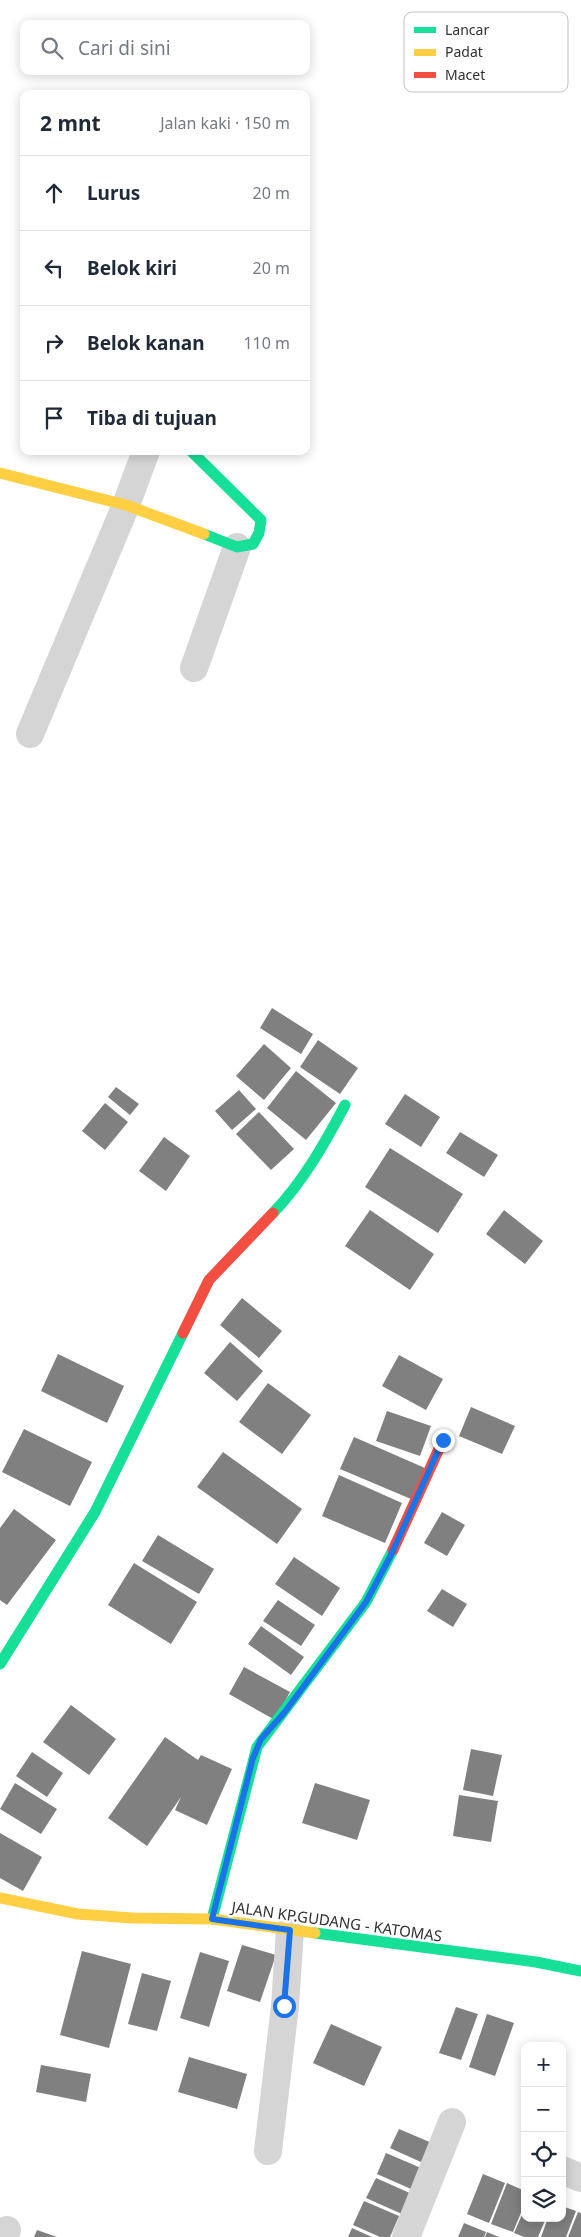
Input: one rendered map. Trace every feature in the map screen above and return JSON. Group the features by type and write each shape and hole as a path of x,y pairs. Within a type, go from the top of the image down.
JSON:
{"street":[{"path":"30,734 126,505 145,455"},
{"path":"0,473 126,505 237,547 253,544 259,533 262,520 223,485 194,455"},
{"path":"194,668 237,547"},
{"path":"0,1664 94,1512 184,1326 209,1280 287,1198 327,1138 345,1105"},
{"path":"212,1919 257,1747 366,1602 391,1555 443,1440"},
{"name":"JALAN KP.GUDANG - KATOMAS","path":"0,1898 70,1914 161,1920 212,1919 536,1962 581,1971"},
{"path":"268,2151 284,2006 290,1930"},
{"path":"406,2237 452,2122"},
{"path":"566,2172 581,2178"}],"building":[{"path":"272,1008 313,1034 301,1054 260,1028"},
{"path":"318,1040 358,1068 340,1094 300,1067"},
{"path":"264,1044 291,1068 264,1100 236,1076"},
{"path":"296,1071 336,1103 306,1140 267,1108"},
{"path":"116,1087 139,1104 130,1115 108,1097"},
{"path":"239,1090 256,1109 232,1130 215,1111"},
{"path":"405,1094 440,1117 421,1147 385,1124"},
{"path":"105,1103 128,1122 105,1150 82,1131"},
{"path":"259,1112 294,1149 271,1170 236,1134"},
{"path":"460,1132 498,1155 484,1177 446,1153"},
{"path":"164,1137 190,1156 166,1191 139,1171"},
{"path":"390,1148 463,1194 438,1233 365,1187"},
{"path":"370,1210 434,1254 410,1290 345,1246"},
{"path":"504,1210 543,1241 525,1264 486,1234"},
{"path":"242,1298 282,1331 259,1358 220,1325"},
{"path":"230,1342 263,1371 237,1401 204,1373"},
{"path":"58,1354 124,1386 107,1423 41,1391"},
{"path":"399,1355 443,1379 426,1410 382,1386"},
{"path":"268,1383 311,1415 282,1454 239,1422"},
{"path":"471,1407 515,1426 502,1454 459,1436"},
{"path":"387,1411 431,1426 420,1456 376,1441"},
{"path":"24,1429 92,1462 70,1506 2,1472"},
{"path":"354,1437 425,1468 411,1499 340,1469"},
{"path":"223,1452 302,1509 277,1544 197,1487"},
{"path":"339,1475 402,1503 385,1543 322,1516"},
{"path":"14,1509 56,1540 7,1605 0,1600 0,1528"},
{"path":"442,1512 465,1525 447,1556 424,1543"},
{"path":"158,1535 214,1569 199,1594 142,1561"},
{"path":"294,1557 340,1588 322,1616 275,1584"},
{"path":"134,1563 197,1602 171,1644 108,1605"},
{"path":"442,1589 467,1604 453,1627 427,1611"},
{"path":"278,1600 315,1625 301,1646 263,1621"},
{"path":"261,1626 304,1657 291,1675 248,1644"},
{"path":"244,1667 290,1692 275,1720 229,1694"},
{"path":"71,1705 116,1739 89,1775 43,1742"},
{"path":"165,1737 198,1760 201,1755 232,1769 207,1825 175,1810 181,1797 147,1846 108,1818"},
{"path":"471,1749 502,1755 493,1796 463,1790"},
{"path":"32,1752 63,1773 47,1797 16,1776"},
{"path":"15,1783 57,1809 41,1834 0,1809"},
{"path":"315,1783 370,1800 357,1840 302,1823"},
{"path":"459,1795 498,1801 491,1842 453,1836"},
{"path":"0,1833 42,1857 23,1891 0,1878"},
{"path":"242,1945 276,1955 260,2002 227,1991"},
{"path":"82,1951 131,1964 109,2048 60,2035"},
{"path":"200,1952 229,1961 209,2027 180,2018"},
{"path":"142,1973 171,1981 157,2031 128,2024"},
{"path":"456,2007 478,2014 461,2060 439,2053"},
{"path":"487,2014 514,2023 495,2076 469,2067"},
{"path":"331,2024 382,2047 364,2086 313,2063"},
{"path":"189,2057 247,2074 237,2109 178,2092"},
{"path":"41,2065 91,2074 86,2102 36,2092"},
{"path":"399,2129 432,2143 423,2163 390,2148"},
{"path":"386,2153 421,2168 411,2189 377,2174"},
{"path":"483,2174 505,2183 489,2223 467,2214"},
{"path":"376,2178 412,2194 402,2214 366,2198"},
{"path":"507,2183 521,2189 521,2213 513,2232 491,2224"},
{"path":"364,2201 399,2216 390,2237 380,2237 353,2225"},
{"path":"566,2207 576,2211 566,2237 541,2237 547,2222 566,2222"},
{"path":"578,2212 581,2213 581,2237 568,2237"},
{"path":"521,2217 521,2222 544,2222 538,2237 524,2237 514,2233"},
{"path":"464,2223 486,2232 484,2237 458,2237"},
{"path":"352,2228 372,2237 348,2237"},
{"path":"37,2230 57,2237 34,2237"},
{"path":"487,2232 499,2237 485,2237"}],"traffic: fast":[{"path":"195,455 261,520 259,533 253,544 237,547 204,534"},
{"path":"273,1213 304,1175 345,1105"},
{"path":"0,1664 95,1512 183,1333"},
{"path":"212,1919 257,1747 366,1602 393,1550"},
{"path":"315,1933 536,1962 581,1971"}],"traffic: slow":[{"path":"0,473 126,505 204,534"},
{"path":"0,1898 78,1914 132,1918 212,1919 315,1933"}],"traffic: jam":[{"path":"183,1333 209,1280 273,1213"},
{"path":"393,1550 443,1440"}],"route":[{"path":"284,2006 290,1930 212,1919 253,1758 261,1739 284,1713 366,1602 391,1555 443,1440"}]}
